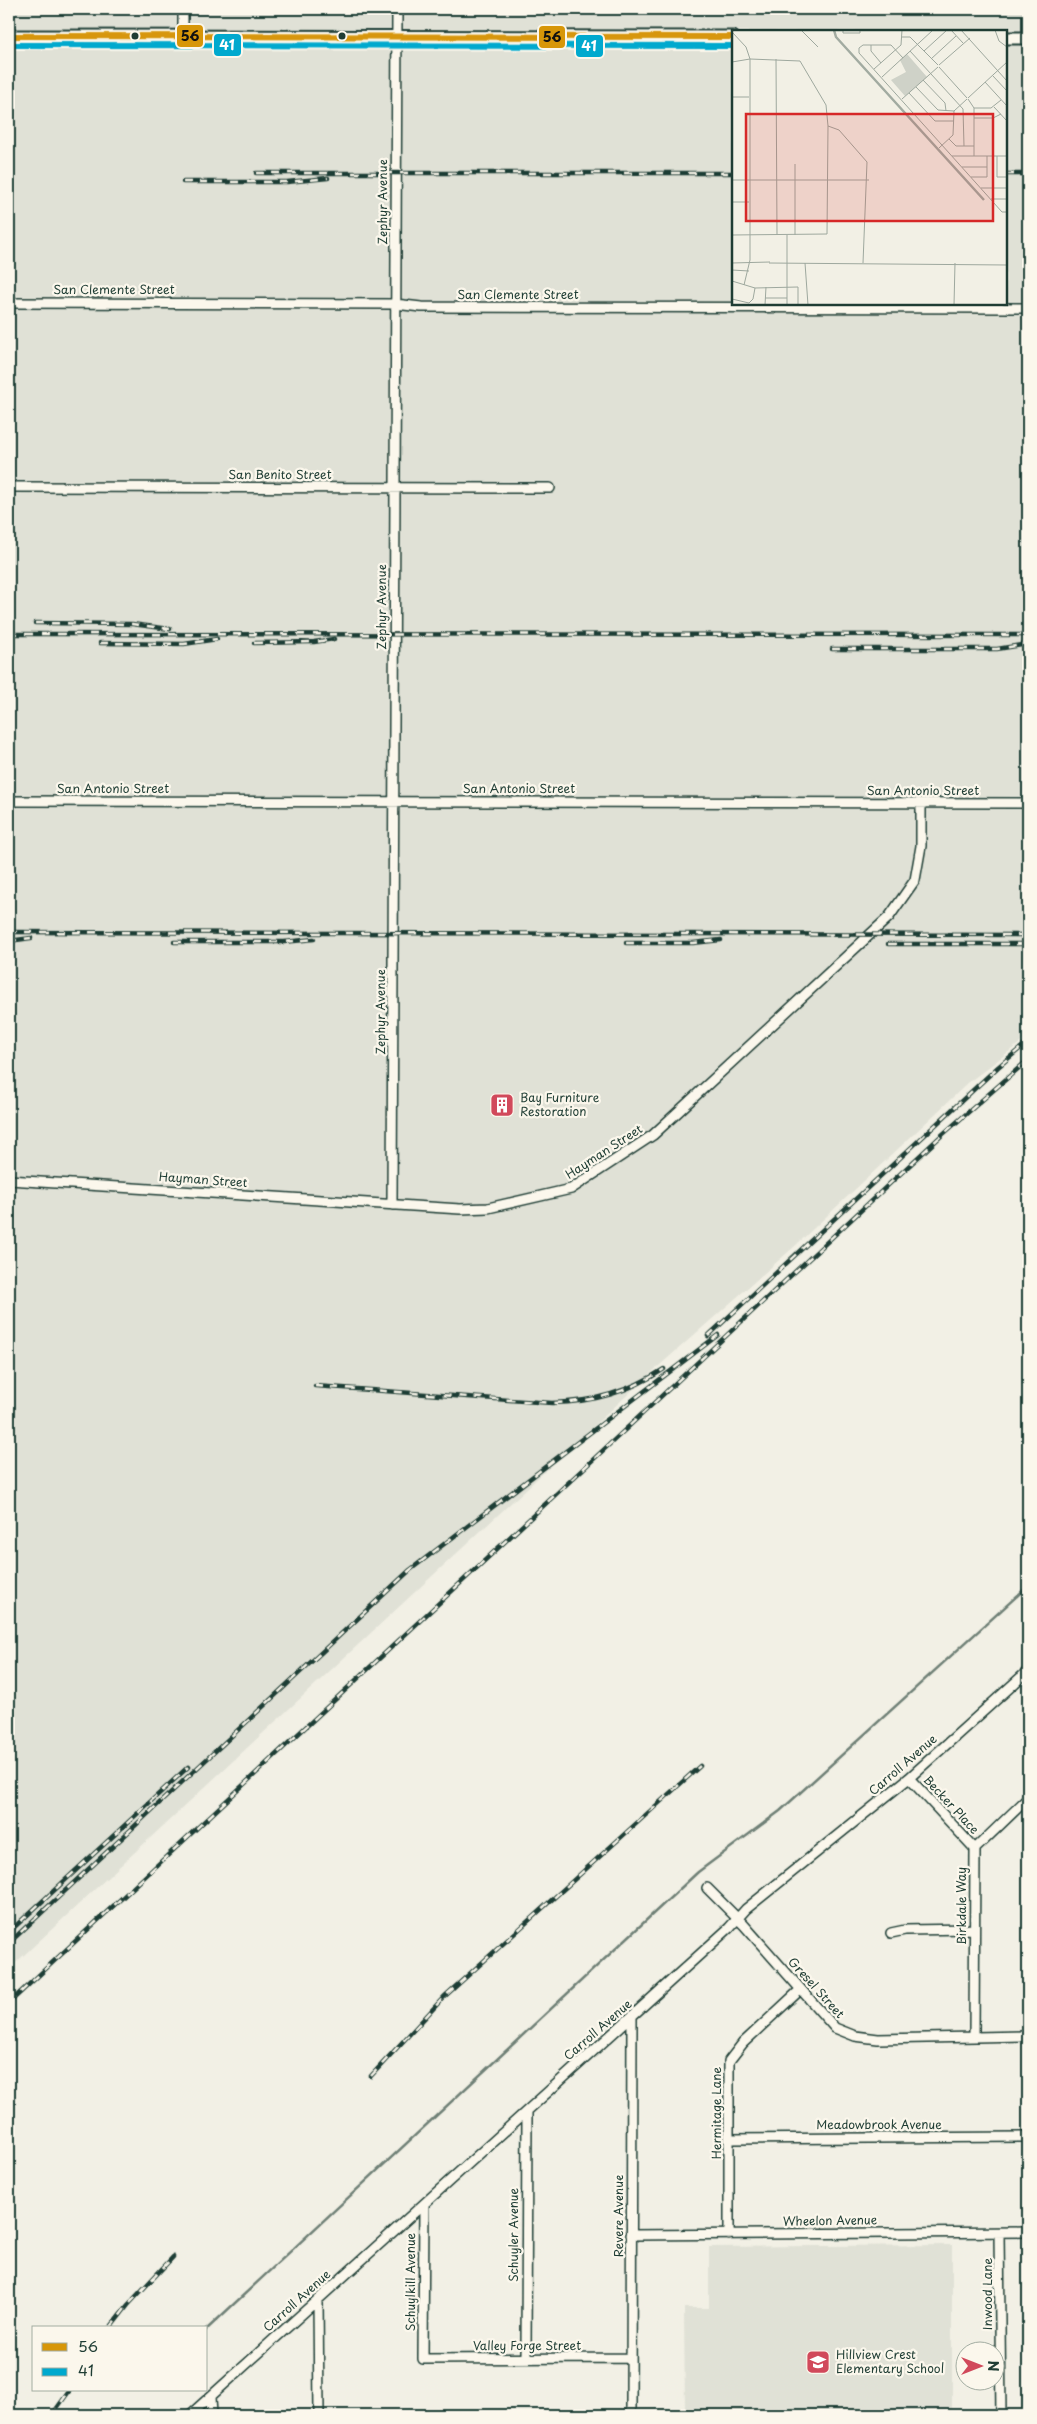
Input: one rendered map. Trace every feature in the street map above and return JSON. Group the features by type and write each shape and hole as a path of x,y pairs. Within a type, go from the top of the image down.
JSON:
{"street":[{"path":"183,9 183,36"},
{"name":"Zephyr Avenue","path":"392,1205 397,9"},
{"path":"9,36 732,37"},
{"path":"1007,38 1028,38"},
{"name":"San Clemente Street","path":"9,303 395,304 421,307 1028,308"},
{"name":"San Benito Street","path":"9,487 550,488"},
{"name":"San Antonio Street","path":"9,801 1028,803"},
{"name":"Hayman Street","path":"9,1180 460,1209 488,1208 571,1189 653,1135 889,917 915,880 921,846 921,804"},
{"name":"Carroll Avenue","path":"190,2415 632,2016 746,1909 909,1778 1028,1671"},
{"name":"Becker Place","path":"909,1778 975,1849"},
{"path":"975,1849 1028,1798"},
{"name":"Birkdale Way","path":"974,2037 975,1849"},
{"name":"Gresel Street","path":"707,1888 835,2028 855,2036 878,2039 1028,2036"},
{"path":"891,1933 905,1930 974,1929"},
{"name":"Hermitage Lane","path":"729,2235 729,2061 743,2043 800,1990"},
{"name":"Revere Avenue","path":"631,2415 632,2016"},
{"name":"Schuyler Avenue","path":"526,2358 527,2111"},
{"name":"Meadowbrook Avenue","path":"729,2139 1028,2137"},
{"name":"Schuylkill Avenue","path":"423,2359 424,2205"},
{"name":"Inwood Lane","path":"999,2232 1001,2415"},
{"name":"Wheelon Avenue","path":"631,2235 1028,2232"},
{"path":"318,2300 319,2415"},
{"name":"Valley Forge Street","path":"423,2359 631,2358"},
{"path":"211,2398 212,2415"}],"shaded area":[{"path":"9,9 1028,9 1028,1037 969,1082 795,1246 652,1372 9,1969"},
{"name":"Hillview Crest Elementary School","path":"952,2245 952,2415 685,2415 684,2308 709,2308 709,2247"}],"waterway":[{"path":"208,2328 698,1872 780,1811 1028,1586"}],"railway":[{"path":"256,173 732,173"},
{"path":"1007,174 1028,174"},
{"path":"183,182 287,182 328,178"},
{"path":"35,623 132,624 170,629"},
{"path":"9,634 1028,635"},
{"path":"100,643 184,644 217,639"},
{"path":"254,643 314,642 334,639"},
{"path":"832,649 997,649 1028,644"},
{"path":"9,932 1028,935"},
{"path":"9,941 31,938"},
{"path":"174,942 284,942 314,939"},
{"path":"626,943 693,943 721,940"},
{"path":"888,944 1028,944"},
{"path":"708,1336 998,1067 1028,1042"},
{"path":"9,2003 942,1135 1028,1060"},
{"path":"9,1943 410,1570 718,1335"},
{"path":"315,1386 552,1403 597,1398 611,1394 638,1384 664,1369"},
{"path":"371,2076 444,1997 700,1766"},
{"path":"9,1932 188,1767"},
{"path":"112,2326 128,2305 173,2257"},
{"path":"52,2415 69,2392"}],"transit line":[{"name":"56","path":"9,36 732,37"},
{"name":"41","path":"9,45 732,46"}],"place":[{"name":"Bay Furniture Restoration","path":"502,1105"},
{"name":"Hillview Crest Elementary School","path":"818,2362"}]}
